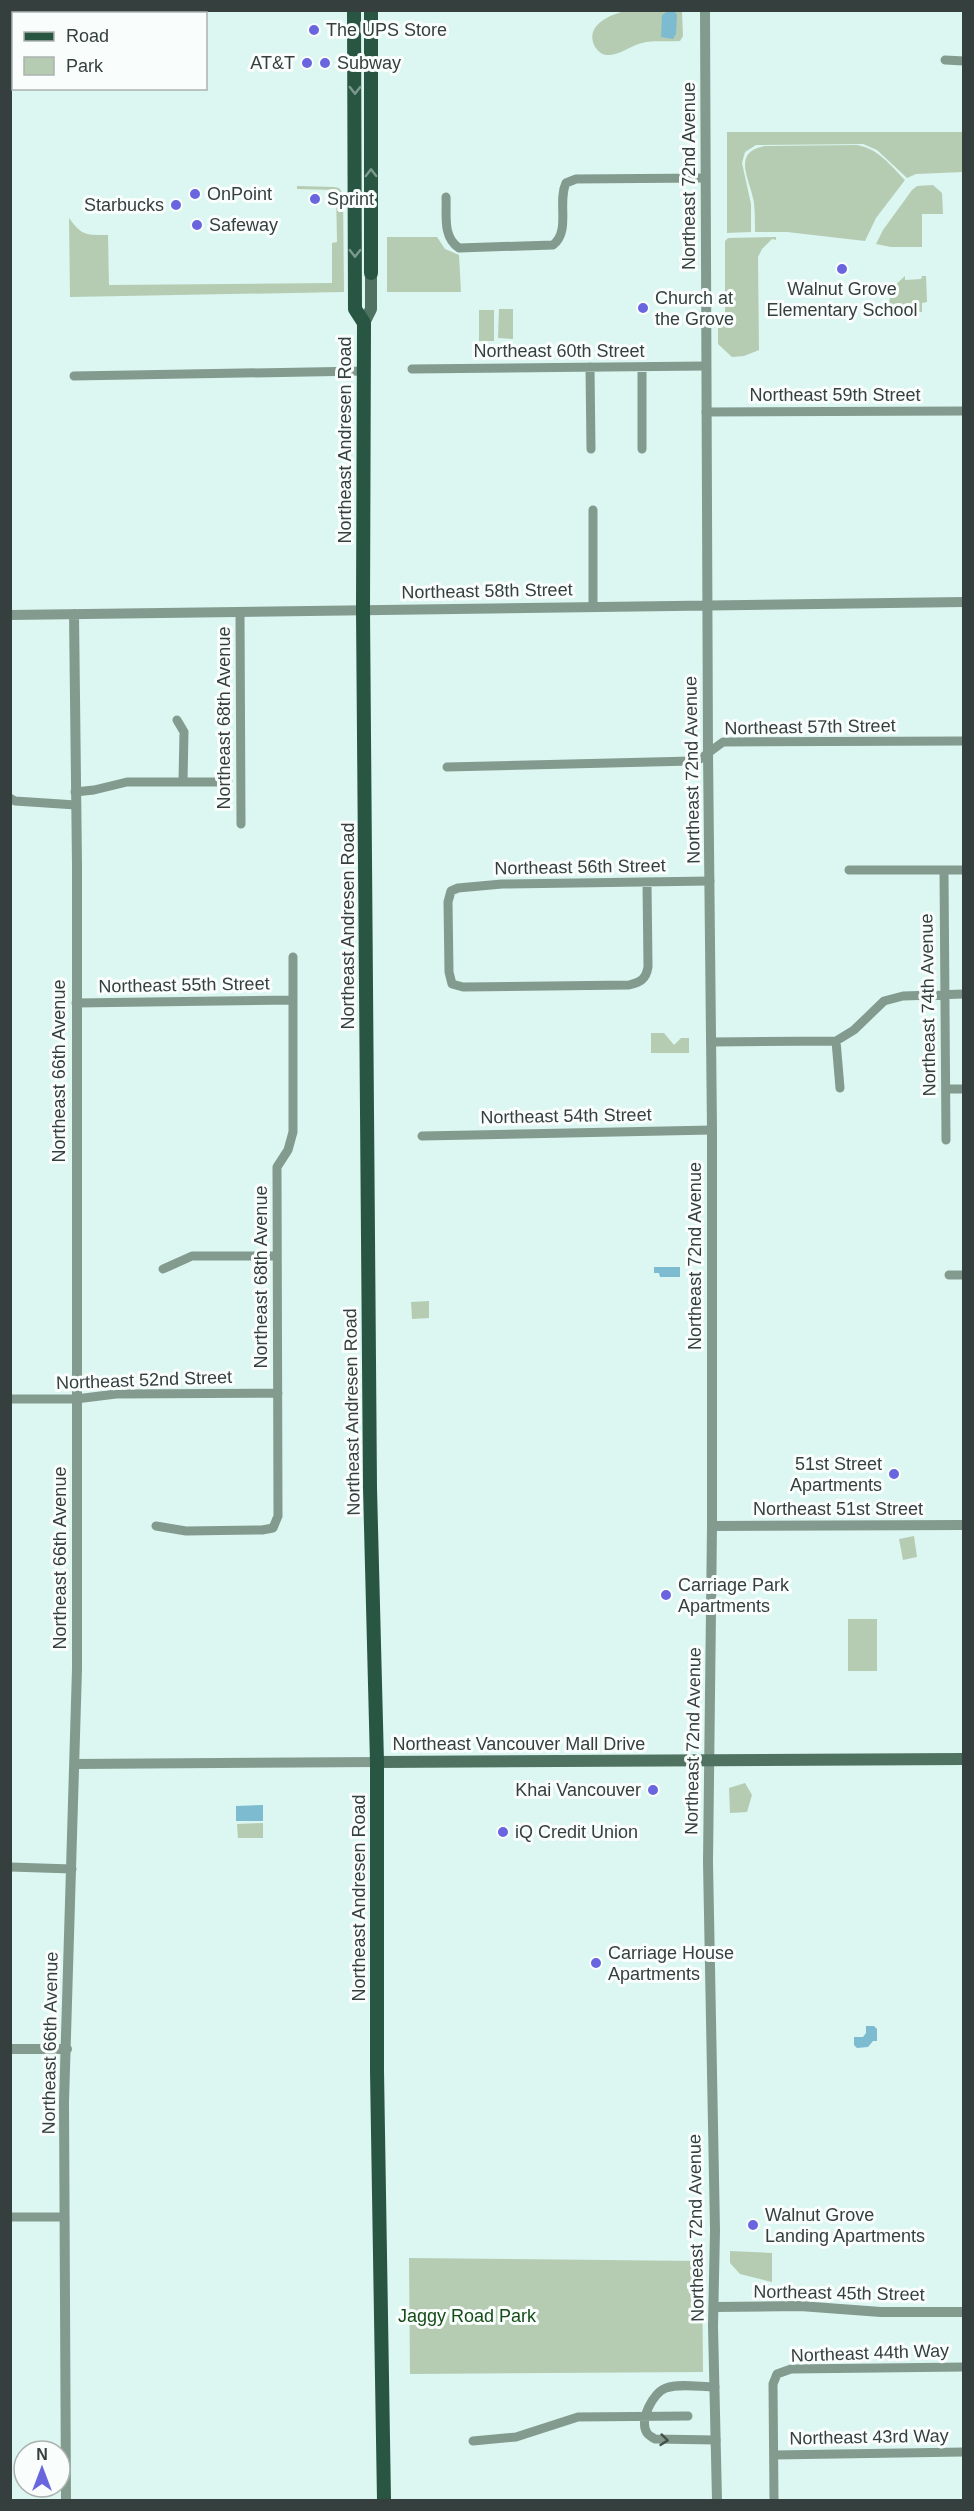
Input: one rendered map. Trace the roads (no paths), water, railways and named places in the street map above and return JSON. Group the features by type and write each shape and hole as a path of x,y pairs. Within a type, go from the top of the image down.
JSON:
{"main road":[{"name":"Northeast Andresen Road","path":"354,10 355,309 364,323"},
{"name":"Northeast Andresen Road","path":"371,10 371,309 364,323 363,610 370,1477 376,1762 377,2071 384,2500"},
{"name":"Northeast Vancouver Mall Drive","path":"376,1762 963,1759"}],"street":[{"name":"Northeast 72nd Avenue","path":"705,10 712,1130 712,1526 708,1862 715,2230 717,2500"},
{"path":"945,60 963,61"},
{"path":"446,197 448,235 453,244 459,248 553,246 562,233 562,191 566,183 576,179 705,178"},
{"name":"Northeast 60th Street","path":"412,369 706,366"},
{"path":"590,367 591,449"},
{"path":"642,367 642,449"},
{"path":"75,376 364,371"},
{"name":"Northeast 59th Street","path":"706,412 963,411"},
{"path":"593,510 593,606"},
{"name":"Northeast 58th Street","path":"10,615 963,602"},
{"name":"Northeast 68th Avenue","path":"240,612 241,824"},
{"name":"Northeast 66th Avenue","path":"66,2500 64,2102 77,1668 74,614"},
{"path":"177,720 184,732 183,782"},
{"name":"Northeast 57th Street","path":"447,767 692,761 700,759 723,742 963,741"},
{"path":"75,792 127,782 228,782"},
{"path":"12,799 76,805"},
{"path":"849,870 963,870"},
{"name":"Northeast 74th Avenue","path":"944,870 946,1140"},
{"name":"Northeast 56th Street","path":"647,882 648,967 644,979 629,985 463,987 452,984 449,972 448,902 451,891 458,888 502,884 710,881"},
{"name":"Northeast 68th Avenue","path":"156,1526 186,1531 262,1530 273,1528 278,1516 277,1167 288,1150 293,1132 293,957"},
{"path":"711,1042 836,1041 854,1030 884,1001 903,996 963,994"},
{"name":"Northeast 55th Street","path":"76,1003 293,1000"},
{"path":"836,1041 840,1088"},
{"path":"946,1089 963,1089"},
{"name":"Northeast 54th Street","path":"422,1136 712,1130"},
{"path":"163,1269 192,1256 276,1256"},
{"path":"949,1275 963,1275"},
{"name":"Northeast 52nd Street","path":"10,1400 76,1400 116,1394 278,1393"},
{"name":"Northeast 51st Street","path":"712,1526 963,1525"},
{"name":"Northeast Vancouver Mall Drive","path":"75,1764 376,1762"},
{"path":"10,1867 72,1869"},
{"path":"10,2049 67,2049"},
{"path":"10,2217 64,2217"},
{"name":"Northeast 45th Street","path":"714,2307 800,2306 881,2312 963,2312"},
{"name":"Northeast 44th Way","path":"774,2455 773,2384 777,2374 791,2369 963,2367"},
{"path":"715,2387 665,2388 657,2394 645,2416 647,2433 655,2439 716,2440"},
{"path":"472,2441 516,2437 578,2417 688,2416"},
{"name":"Northeast 43rd Way","path":"774,2455 963,2452"},
{"path":"774,2455 774,2500"}],"water":[{"path":"668,11 675,12 677,15 676,34 673,39 661,37 662,15"},
{"path":"654,1267 680,1267 680,1277 660,1277 659,1273 654,1273"},
{"path":"263,1805 263,1821 236,1821 236,1806"},
{"path":"866,2026 874,2026 877,2029 877,2041 873,2041 868,2047 857,2048 854,2045 854,2037 863,2037 866,2033"}],"place":[{"name":"The UPS Store","path":"314,30"},
{"name":"AT&T","path":"307,63"},
{"name":"Subway","path":"325,63"},
{"name":"OnPoint","path":"195,194"},
{"name":"Sprint","path":"315,199"},
{"name":"Starbucks","path":"176,205"},
{"name":"Safeway","path":"197,225"},
{"name":"Walnut Grove Elementary School","path":"842,269"},
{"name":"Church at the Grove","path":"643,308"},
{"name":"51st Street Apartments","path":"894,1474"},
{"name":"Carriage Park Apartments","path":"666,1595"},
{"name":"Khai Vancouver","path":"653,1790"},
{"name":"iQ Credit Union","path":"503,1832"},
{"name":"Carriage House Apartments","path":"596,1963"},
{"name":"Walnut Grove Landing Apartments","path":"753,2225"}],"park label":[{"name":"Jaggy Road Park","path":"467,2316"}]}
